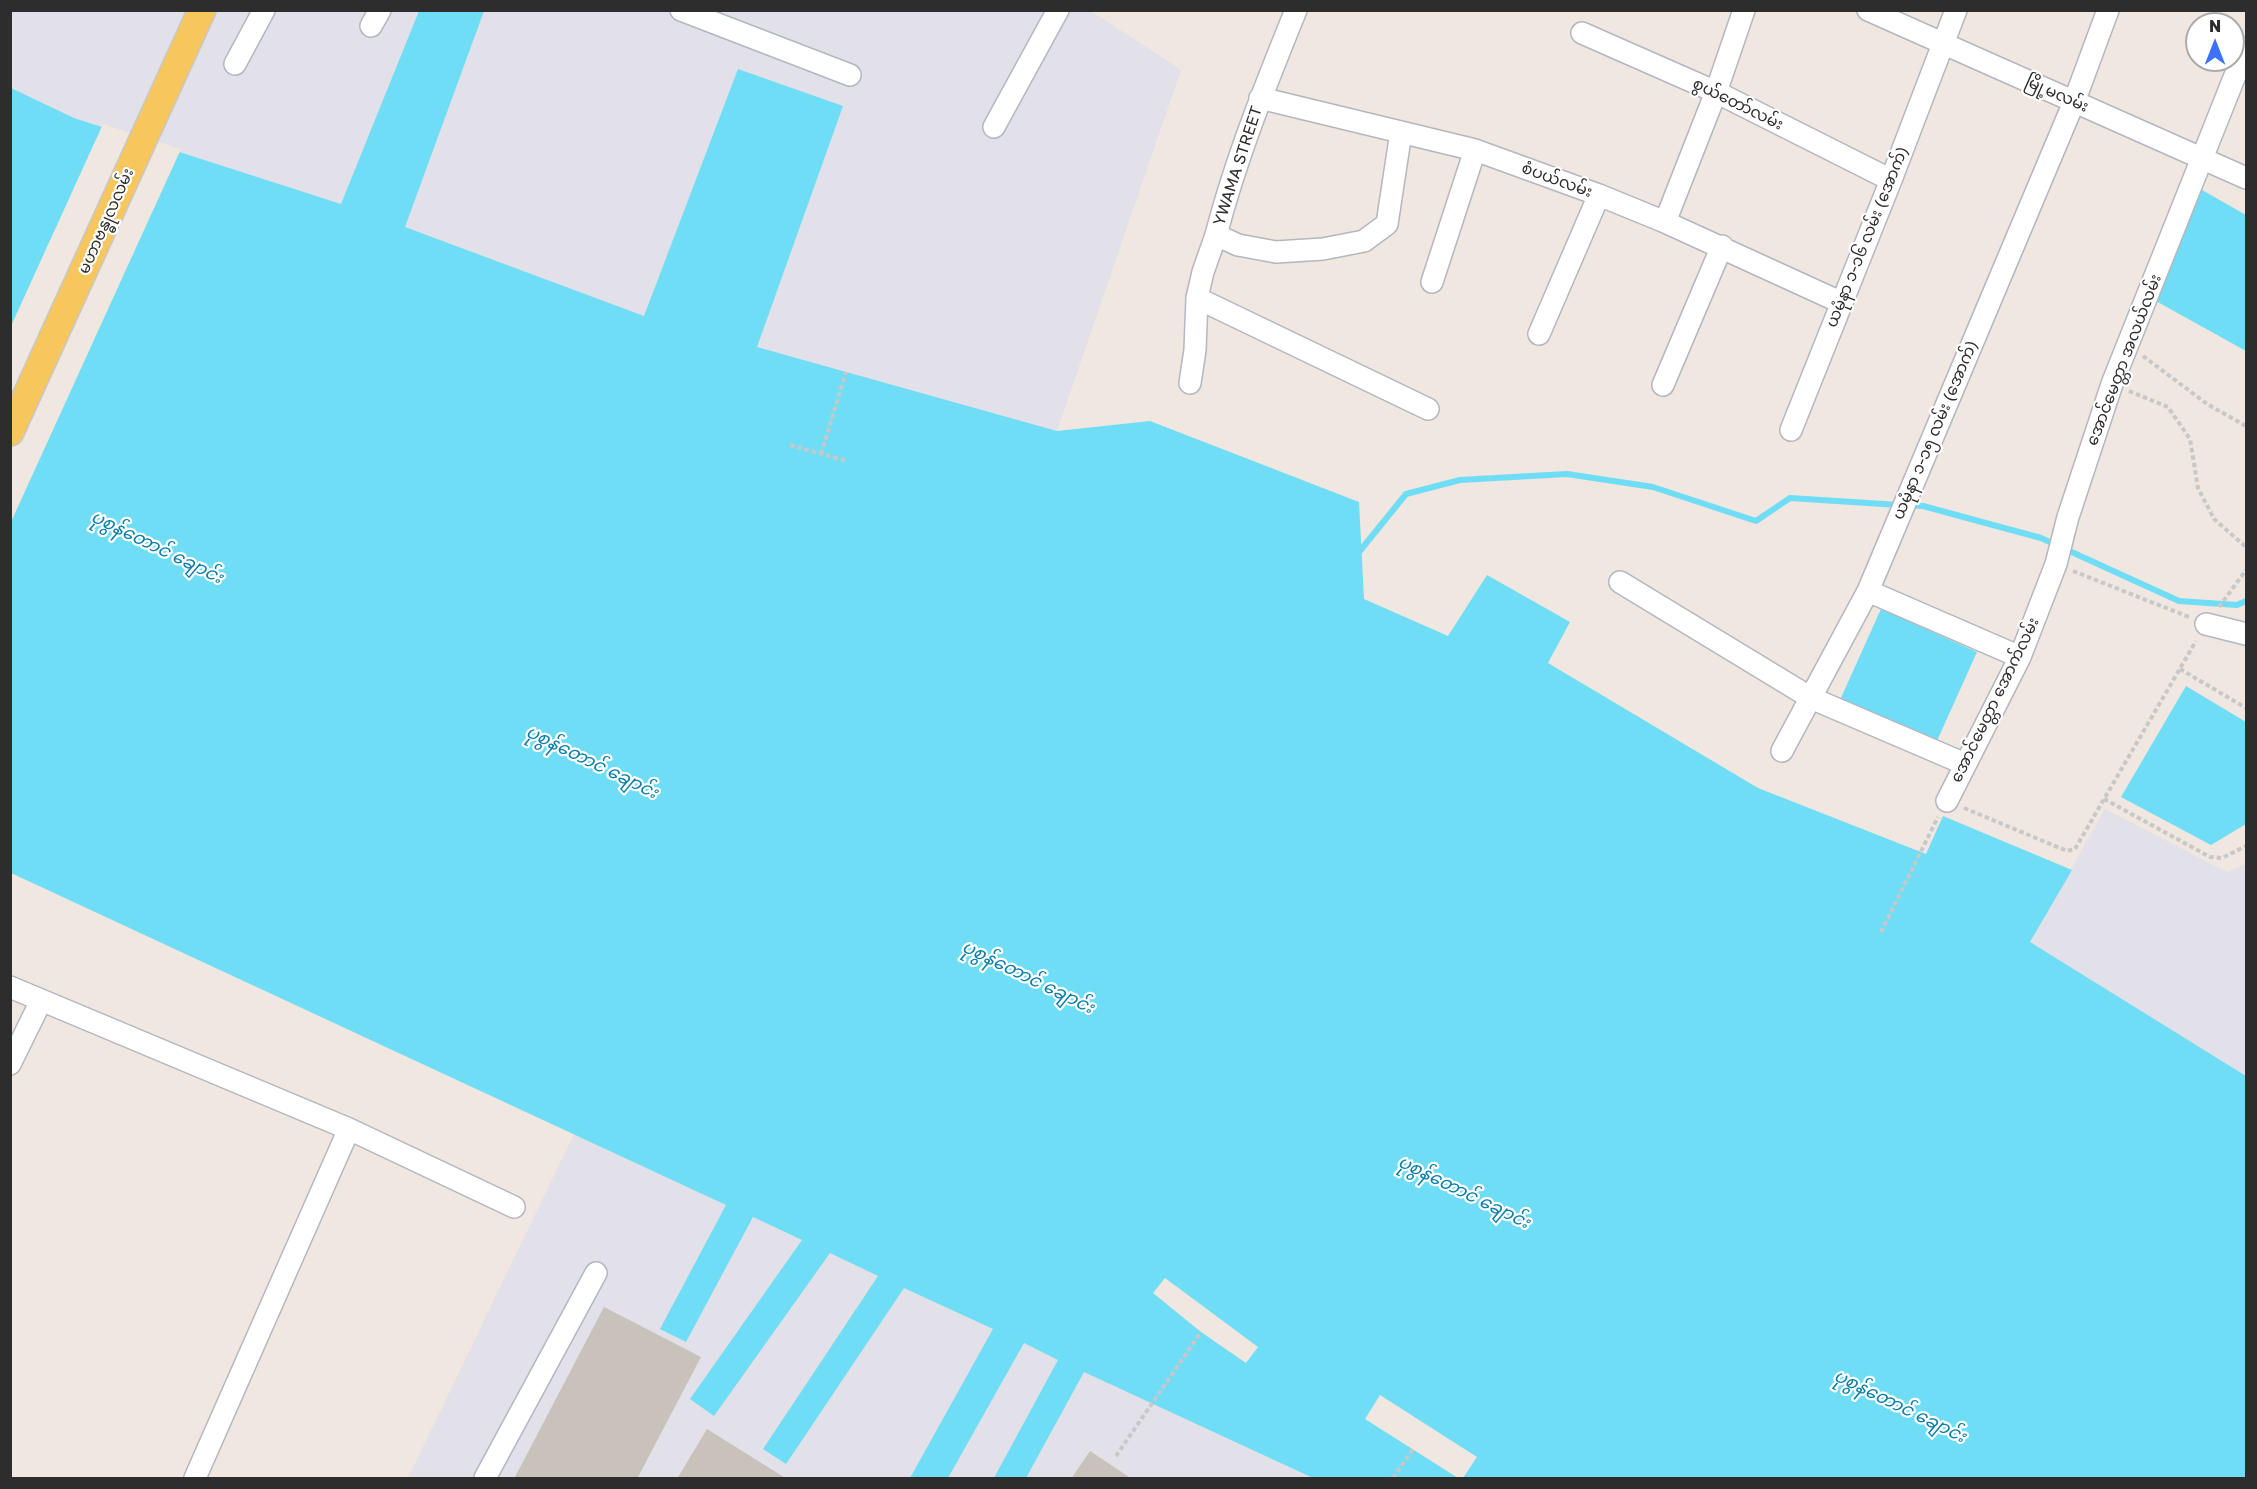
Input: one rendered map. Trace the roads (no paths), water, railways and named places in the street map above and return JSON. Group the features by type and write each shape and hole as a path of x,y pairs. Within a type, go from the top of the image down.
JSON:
{"main road":[{"name":"မဟာဗန္ဓုလလမ်း","path":"10,432 202,10"}],"street":[{"path":"235,64 264,10"},
{"path":"681,10 850,75"},
{"path":"994,127 1058,10"},
{"name":"YWAMA STREET","path":"1296,10 1260,98 1227,194 1216,235 1238,244 1276,252 1323,249 1364,241 1387,224 1401,132"},
{"path":"1665,222 1716,92 1744,10"},
{"name":"မြို့မလမ်း","path":"1868,10 2247,178"},
{"name":"ယမုံနာ ၁-၁၆ လမ်း (အောက်)","path":"1791,429 1840,302 1891,180 1956,10"},
{"name":"ယမုံနာ ၁-၁၅ လမ်း (အောက်)","path":"1782,751 1868,591 2074,102 2108,10"},
{"name":"စွယ်တော်လမ်း","path":"1582,33 1716,92 1891,180"},
{"name":"အောင်မေတ္တာ အလယ်လမ်း","path":"2056,564 2068,517 2112,384 2247,48"},
{"name":"စံပယ်လမ်း","path":"1260,98 1474,150 1599,195 1665,222 1722,246 1840,302"},
{"path":"1432,282 1474,150"},
{"path":"1539,334 1599,195"},
{"path":"1190,383 1195,350 1197,298 1216,235"},
{"path":"1663,385 1722,246"},
{"path":"1197,298 1428,409"},
{"name":"အောင်မေတ္တာ အောက်လမ်း","path":"1947,801 2020,657 2056,564"},
{"path":"1620,582 1811,698 1965,764"},
{"path":"1868,591 2020,657"},
{"path":"2206,624 2247,634"},
{"path":"10,987 349,1129 514,1207"},
{"path":"10,1064 41,1001"},
{"path":"195,1479 349,1129"},
{"path":"485,1479 596,1273"}],"water":[{"name":"ပုစွန်တောင် ချောင်း","path":"419,11 484,11 405,227 644,316 738,69 843,106 757,347 1057,431 1150,421 1359,502 1364,599 1448,636 1487,575 1570,622 1548,663 1758,788 1926,854 1943,816 2072,870 2030,942 2246,1076 2246,1478 1313,1478 1084,1372 1026,1478 994,1478 1058,1360 1024,1343 948,1478 910,1478 993,1329 904,1288 786,1464 763,1449 878,1276 830,1253 714,1416 690,1399 802,1240 753,1217 686,1342 660,1329 726,1205 11,873 11,88 74,118 341,204"},
{"path":"2202,190 2246,215 2246,351 2154,300"},
{"path":"1881,609 1977,652 1936,743 1840,700"},
{"path":"2186,686 2246,722 2246,824 2211,845 2121,797"}],"waterway":[{"path":"1359,552 1406,494 1460,480 1567,474 1653,487 1756,521 1790,498 1899,505"},
{"path":"1909,505 1923,506 2041,538 2179,601 2237,605 2246,601"}]}
